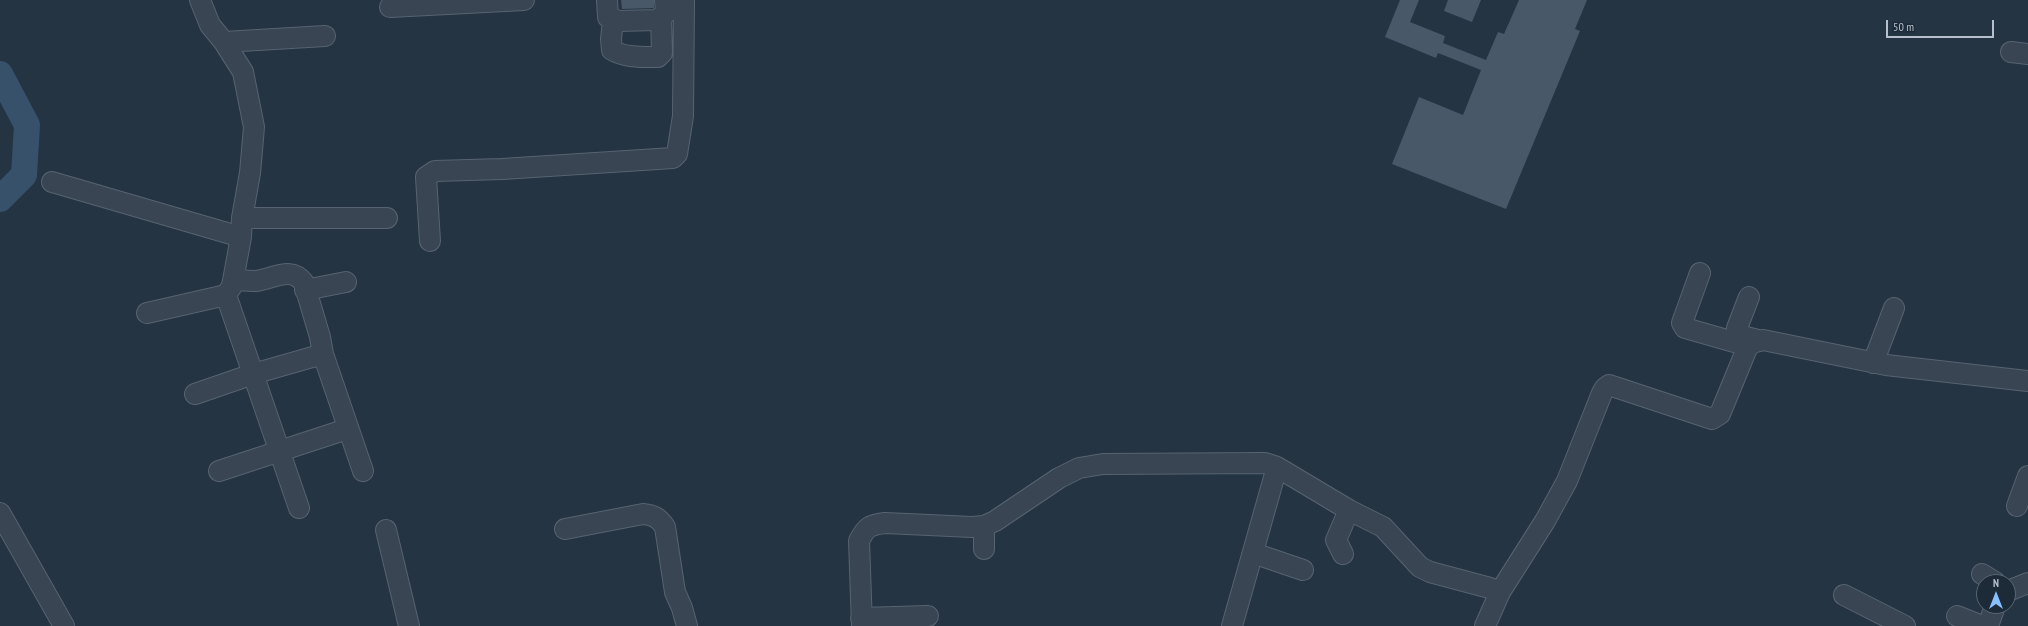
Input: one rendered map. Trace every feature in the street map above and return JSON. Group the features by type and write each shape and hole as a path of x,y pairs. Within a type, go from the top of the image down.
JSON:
{"street":[{"path":"200,0 210,25 224,42 243,72 254,127 250,173 230,288 253,374 299,508"},
{"path":"390,7 524,0"},
{"path":"607,0 608,17 619,21 657,20 663,8"},
{"path":"430,241 426,177 435,171 502,169 673,158 678,154 683,116 684,0"},
{"path":"613,20 610,39 612,50 618,53 658,57 662,53 663,8"},
{"path":"224,42 325,36"},
{"path":"52,182 241,227 387,218"},
{"path":"1700,272 1682,323 1685,328 1754,343 1762,340 1873,363 1928,371 2028,381"},
{"path":"147,313 255,281 290,273 299,275 304,283 320,337 323,354 347,429 363,471"},
{"path":"306,290 346,282"},
{"path":"1749,297 1737,328 1738,333 1754,343"},
{"path":"1873,363 1894,308"},
{"path":"1485,626 1500,592 1545,521 1567,481 1604,388 1609,385 1712,419 1720,414 1754,343"},
{"path":"196,394 253,374 323,354"},
{"path":"219,471 347,429"},
{"path":"928,616 862,622 859,541 864,531 872,525 885,523 972,528 984,526 995,521 1059,478 1079,468 1103,464 1265,463 1277,467 1349,510 1383,527 1420,567 1430,572 1500,592"},
{"path":"1232,626 1277,467"},
{"path":"2018,506 2028,476"},
{"path":"1343,554 1336,540 1349,510"},
{"path":"0,513 58,624"},
{"path":"565,529 643,514 653,515 660,520 665,527 675,592 682,608 687,626"},
{"path":"984,526 984,549"},
{"path":"386,530 409,626"},
{"path":"1253,553 1303,570"},
{"path":"2016,584 2028,583"},
{"path":"1844,595 1905,626"},
{"path":"1988,626 1992,614"},
{"path":"1957,616 1982,626"}],"building":[{"path":"621,0 654,0 654,8 622,9"},
{"path":"1400,0 1419,0 1410,22 1445,36 1443,43 1486,60 1498,32 1504,34 1519,0 1587,0 1575,29 1580,31 1506,209 1392,164 1419,97 1463,115 1481,70 1438,53 1436,58 1385,37"},
{"path":"1448,0 1481,0 1472,22 1444,11"}],"waterway":[{"path":"0,74 27,125 24,175 0,199"}]}
